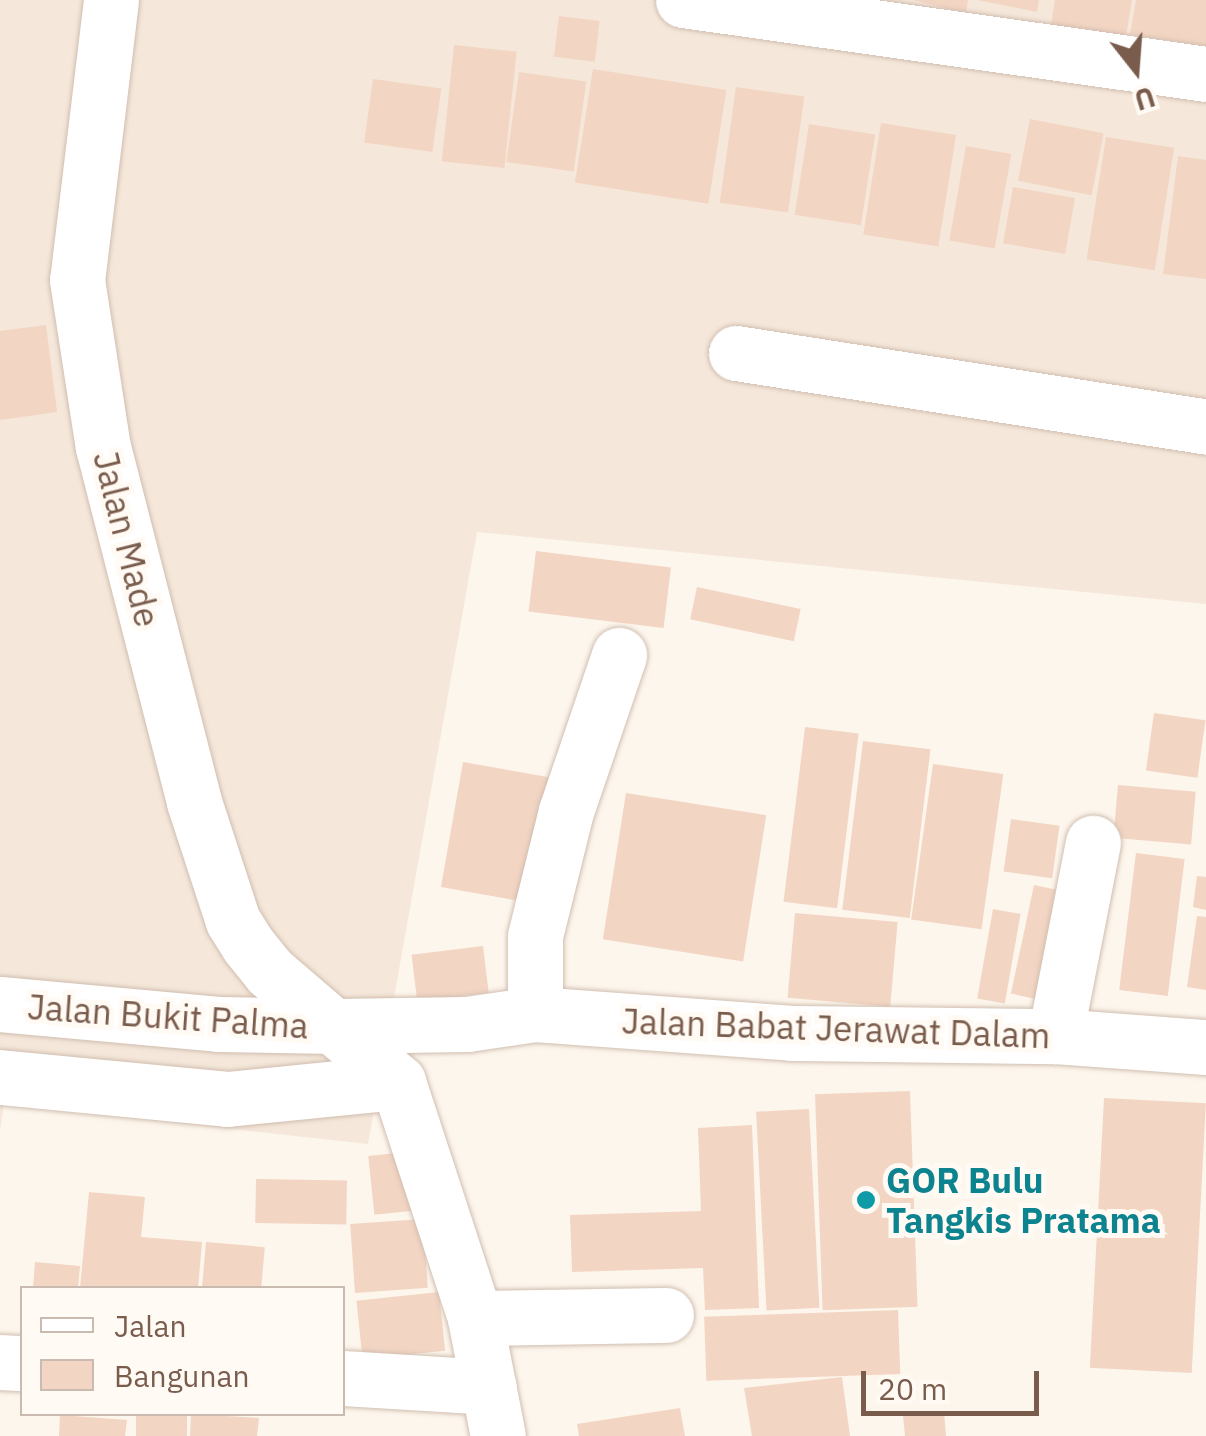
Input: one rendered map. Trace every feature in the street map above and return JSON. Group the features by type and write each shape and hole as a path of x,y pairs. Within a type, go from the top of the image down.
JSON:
{"street":[{"name":"Jalan Made","path":"111,0 77,280 103,447 194,802 233,921 270,972 398,1082"},
{"path":"683,0 1206,74"},
{"path":"736,353 1206,427"},
{"path":"535,1014 535,936 566,811 618,654"},
{"path":"1055,1036 1093,843"},
{"name":"Jalan Bukit Palma","path":"0,1004 236,1026 336,1026"},
{"name":"Jalan Babat Jerawat Dalam","path":"336,1026 467,1024 535,1014 792,1033 1055,1036 1206,1046"},
{"path":"345,1379 494,1412 475,1318 398,1082 467,1024"},
{"name":"Jalan Bukit Palma","path":"0,1077 227,1099 398,1082"},
{"path":"475,1318 666,1316"}],"shaded area":[{"path":"0,0 1206,0 1206,604 477,532 368,1144 4,1104 0,1131"}],"building":[{"path":"913,0 968,0 966,13"},
{"path":"977,0 1039,0 1037,12"},
{"path":"1055,0 1132,0 1125,42 1050,31"},
{"path":"1136,0 1206,0 1206,47 1130,34"},
{"path":"559,16 600,21 595,62 554,57"},
{"path":"454,45 517,52 504,168 442,161"},
{"path":"593,69 726,90 708,204 575,183"},
{"path":"519,72 586,81 574,172 506,162"},
{"path":"373,79 441,89 432,152 364,142"},
{"path":"736,87 804,97 788,212 720,203"},
{"path":"1030,119 1104,133 1092,195 1018,181"},
{"path":"881,123 956,135 938,246 863,235"},
{"path":"809,124 875,134 861,225 795,215"},
{"path":"1106,137 1174,148 1155,270 1087,259"},
{"path":"966,146 1011,154 995,249 949,241"},
{"path":"1178,156 1206,160 1206,279 1163,274"},
{"path":"1013,187 1075,198 1065,254 1003,243"},
{"path":"46,325 57,412 0,420 0,331"},
{"path":"536,551 671,568 664,628 529,612"},
{"path":"697,587 801,609 794,641 690,619"},
{"path":"1154,713 1205,720 1197,778 1146,770"},
{"path":"805,727 859,734 837,908 784,902"},
{"path":"863,741 930,749 910,918 842,910"},
{"path":"463,762 558,779 535,904 441,887"},
{"path":"933,764 1003,774 981,929 911,919"},
{"path":"1118,785 1196,792 1191,845 1113,838"},
{"path":"626,793 766,815 743,961 603,939"},
{"path":"1011,819 1060,826 1052,878 1004,871"},
{"path":"1136,853 1185,859 1168,996 1119,990"},
{"path":"1197,876 1206,877 1206,910 1193,907"},
{"path":"1034,885 1078,894 1055,1003 1011,994"},
{"path":"993,909 1021,914 1005,1003 977,999"},
{"path":"795,913 898,922 890,1007 788,998"},
{"path":"1197,916 1206,917 1206,990 1187,987"},
{"path":"483,946 489,993 417,1001 412,955"},
{"name":"GOR Bulu Tangkis Pratama","path":"910,1091 918,1307 823,1310 815,1094"},
{"path":"1104,1098 1206,1103 1192,1373 1090,1368"},
{"path":"809,1109 819,1308 766,1311 756,1112"},
{"path":"752,1125 759,1308 705,1310 703,1268 572,1272 570,1215 701,1211 698,1128"},
{"path":"417,1151 423,1210 374,1215 368,1156"},
{"path":"256,1179 347,1181 346,1225 255,1223"},
{"path":"89,1192 145,1197 141,1237 202,1242 198,1286 80,1286"},
{"path":"423,1219 428,1288 355,1293 350,1224"},
{"path":"206,1242 265,1247 261,1286 202,1286"},
{"path":"35,1262 80,1266 78,1286 33,1286"},
{"path":"439,1292 445,1351 363,1359 356,1301"},
{"path":"898,1310 900,1374 706,1381 704,1317"},
{"path":"842,1377 850,1436 752,1436 744,1388"},
{"path":"680,1408 685,1436 579,1436 577,1424"},
{"path":"944,1412 946,1436 905,1436 903,1416"},
{"path":"60,1416 127,1420 125,1436 59,1436"},
{"path":"136,1416 187,1416 187,1436 136,1436"},
{"path":"191,1416 259,1418 257,1436 190,1436"}],"place":[{"name":"GOR Bulu Tangkis Pratama","path":"866,1200"}]}
